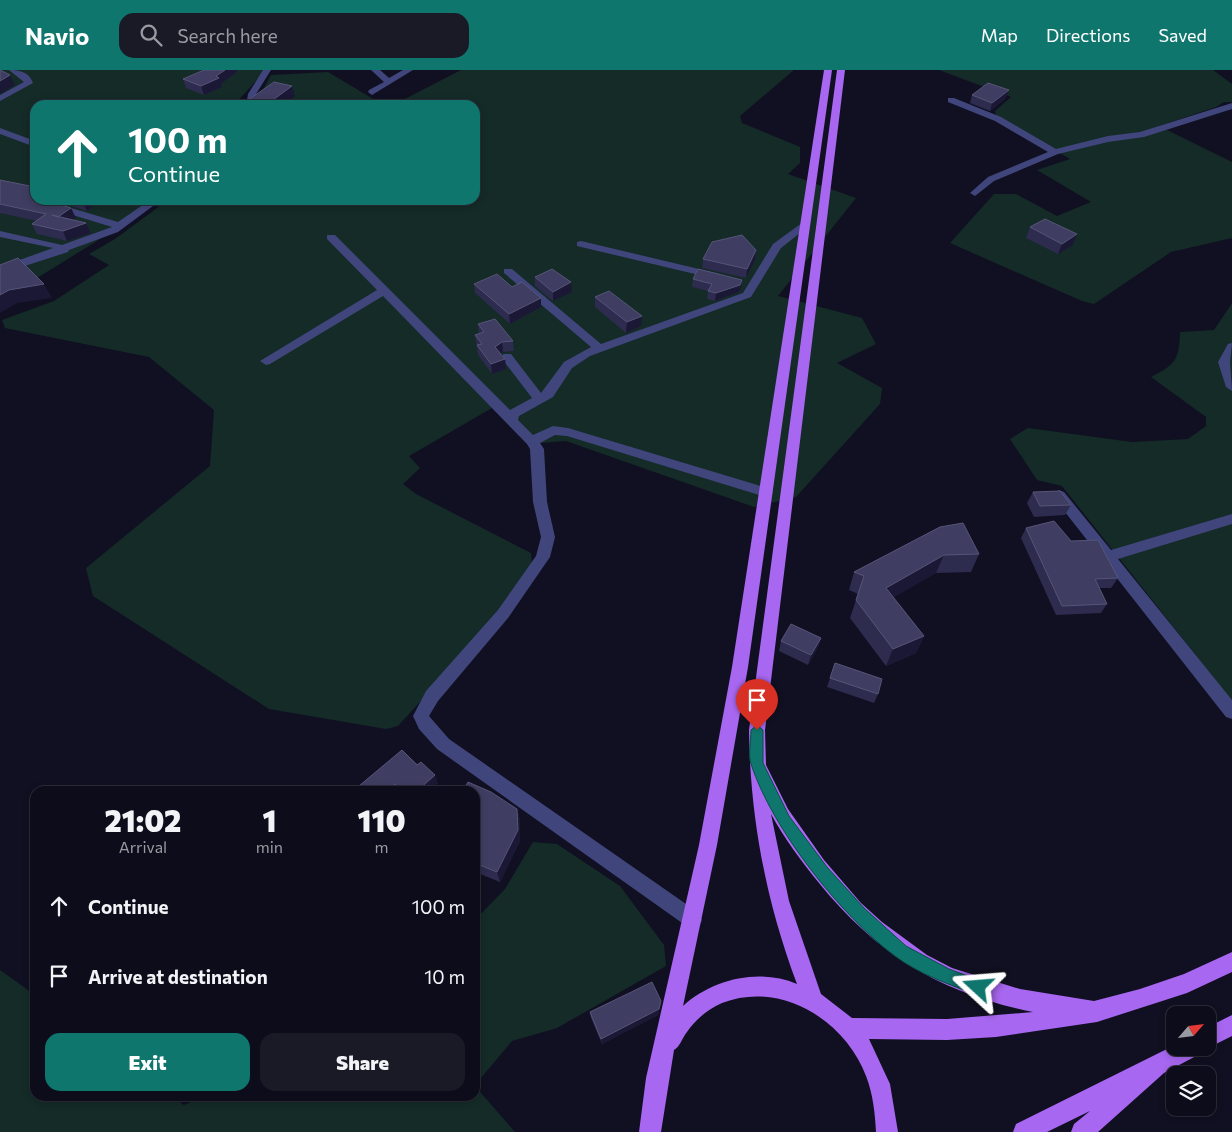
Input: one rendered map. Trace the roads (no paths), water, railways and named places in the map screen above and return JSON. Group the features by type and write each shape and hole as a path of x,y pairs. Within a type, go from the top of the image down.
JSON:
{"main road":[{"path":"650,1132 657,1078 692,920 732,713 828,70"},
{"path":"813,1000 792,946 771,870 763,832 757,763 759,700 841,70"},
{"path":"757,763 784,820 822,872 859,913 901,952 945,976 994,993 1043,1004 1097,1012"},
{"path":"848,1028 952,1031 1004,1027 1097,1012 1176,987 1232,962"},
{"path":"658,1132 655,1102 657,1078 662,1056 672,1036 684,1019 698,1005 715,995 734,988 754,985 774,986 793,991 813,1000 831,1012 848,1028 873,1067 881,1089 887,1132"},
{"path":"1216,1034 1232,1025"},
{"path":"1024,1132 1176,1056"},
{"path":"1082,1132 1157,1066"}],"street":[{"path":"0,98 29,83 27,78 14,70"},
{"path":"251,100 252,94 267,70"},
{"path":"375,70 389,82"},
{"path":"372,92 409,70"},
{"path":"950,100 998,119 1055,152"},
{"path":"975,193 991,178 1055,152 1108,139 1141,134 1232,106"},
{"path":"0,131 30,142"},
{"path":"0,271 64,250 120,226 149,205"},
{"path":"53,206 120,226"},
{"path":"510,419 518,411 540,400 556,386 568,365 586,353 740,300 747,295 749,284 777,246 806,223"},
{"path":"0,234 54,245 64,250"},
{"path":"331,237 532,441 539,459 540,502 548,537 543,557 503,614 432,696 421,716 425,724 443,744 692,920"},
{"path":"581,244 725,278"},
{"path":"508,271 599,348"},
{"path":"266,361 385,290"},
{"path":"1232,347 1224,362 1232,387"},
{"path":"507,357 540,400"},
{"path":"532,441 553,430 568,432 766,492"},
{"path":"1059,495 1232,712"},
{"path":"1108,556 1232,519"}]}
